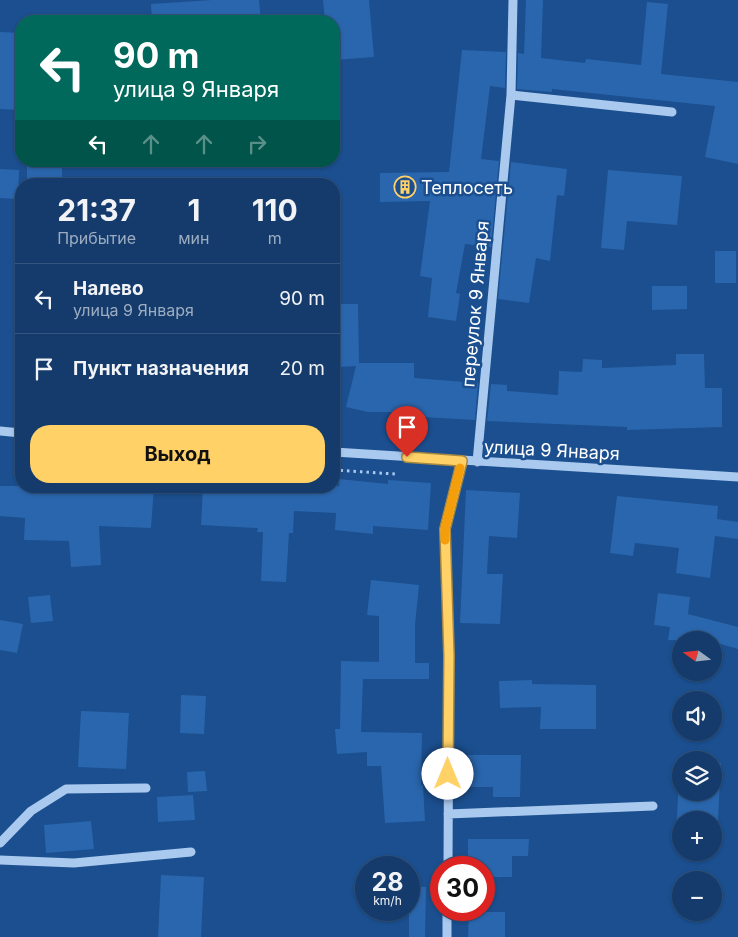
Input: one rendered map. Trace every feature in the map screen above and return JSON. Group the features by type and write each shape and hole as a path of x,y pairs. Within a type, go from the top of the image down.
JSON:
{"street":[{"name":"переулок 9 Января","path":"477,462 511,94 513,0"},
{"path":"511,94 672,112"},
{"path":"0,431 15,432"},
{"name":"улица 9 Января","path":"340,452 738,477"},
{"path":"448,856 449,656 445,529 462,461"},
{"path":"0,843 31,811 66,789 146,788"},
{"path":"448,814 654,806"},
{"path":"0,860 74,863 192,852"},
{"path":"447,921 447,937"}],"building":[{"path":"212,0 259,0 260,15 152,15 151,4"},
{"path":"323,0 369,0 374,57 340,60 340,15 324,15"},
{"path":"526,0 543,0 541,58 585,63 586,59 641,65 647,2 668,4 661,74 738,82 738,164 705,157 715,106 552,89 552,92 517,89 518,53 524,54"},
{"path":"0,32 15,33 15,110 0,109"},
{"path":"462,50 506,52 505,88 490,86 481,159 499,161 491,247 465,244 456,293 460,294 456,321 428,317 432,278 420,276 430,201 380,202 380,173 449,172"},
{"path":"511,162 567,169 564,196 557,195 550,261 536,258 529,303 498,299"},
{"path":"27,167 62,167 62,178 27,178"},
{"path":"0,169 19,170 19,178 15,178 15,199 0,198"},
{"path":"608,170 682,176 677,225 627,221 624,250 601,248"},
{"path":"715,251 736,251 736,283 715,283"},
{"path":"652,286 687,286 687,309 652,310"},
{"path":"340,304 358,304 359,363 414,363 414,378 478,383 475,420 422,417 423,412 368,412 346,407 356,366 340,367"},
{"path":"676,354 704,354 705,388 722,388 722,427 627,430 627,427 487,421 491,384 507,385 507,391 558,395 559,371 582,372 583,359 602,360 602,368 676,365"},
{"path":"340,479 388,484 388,480 431,483 428,530 373,526 373,534 335,530 336,513 294,511 293,533 289,533 286,582 261,581 263,532 257,532 258,528 201,525 203,493 340,493"},
{"path":"0,486 15,486 15,493 154,493 151,528 99,526 101,565 71,567 69,541 24,540 25,518 0,516"},
{"path":"466,490 520,493 517,538 489,536 487,574 503,574 500,624 460,623"},
{"path":"617,496 718,506 717,519 738,522 738,539 715,536 710,578 676,573 679,548 635,543 633,556 610,553"},
{"path":"371,580 419,585 415,625 415,663 429,663 429,679 363,679 361,732 422,733 421,785 423,785 425,821 385,823 381,766 367,766 367,752 337,754 335,729 340,729 341,661 379,662 379,616 367,615"},
{"path":"658,593 690,597 688,614 738,627 738,649 722,644 722,631 672,631 672,640 668,640 670,627 654,625"},
{"path":"50,595 53,621 31,623 28,597"},
{"path":"0,620 23,624 17,653 0,650"},
{"path":"532,680 532,684 596,685 596,729 540,729 541,707 500,708 499,681"},
{"path":"181,695 206,696 204,734 180,733"},
{"path":"81,711 129,713 126,769 78,767"},
{"path":"468,755 521,755 520,797 493,797 493,787 467,787"},
{"path":"205,771 207,791 188,792 187,772"},
{"path":"193,795 195,820 158,822 157,797"},
{"path":"678,801 719,801 718,811 677,811"},
{"path":"91,821 94,849 46,853 44,825"},
{"path":"468,839 529,839 528,856 512,856 512,877 495,877 495,856 468,856"},
{"path":"161,875 204,877 201,937 158,937"},
{"path":"420,887 426,887 425,937 409,937 409,921 420,921"},
{"path":"495,912 505,912 505,937 468,937 469,921 495,921"}],"slow traffic":[{"path":"445,540 445,529 460,468"}],"place":[{"name":"Теплосеть","path":"405,187"}],"route":[{"path":"407,457 462,461 445,529 449,656 448,774"}]}
